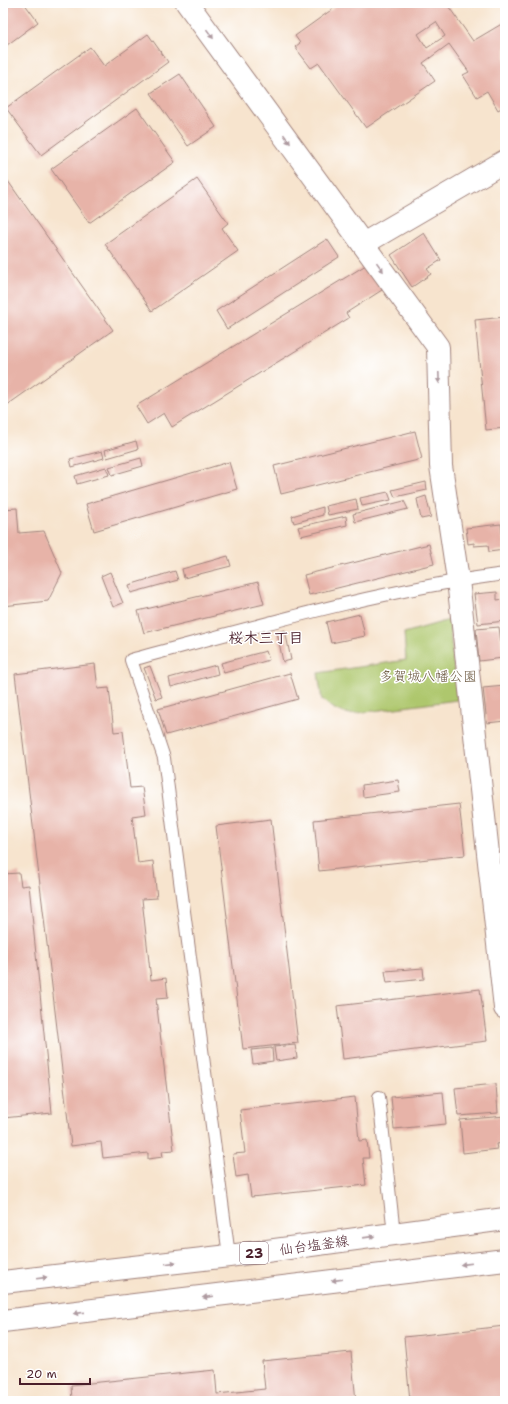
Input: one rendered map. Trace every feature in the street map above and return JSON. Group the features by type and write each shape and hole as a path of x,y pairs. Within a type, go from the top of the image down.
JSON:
{"street":[{"path":"186,3 438,347 441,466 458,580 505,1008"},
{"path":"364,244 505,161"},
{"name":"仙台塩釜線","path":"3,1282 229,1256 505,1219"},
{"path":"3,1321 505,1260"}],"lane":[{"path":"229,1256 164,758 131,660 294,616 458,580 505,574"},
{"path":"379,1097 394,1234"}],"green space":[{"name":"多賀城八幡公園","path":"449,620 457,700 350,714 336,710 322,700 318,673 406,660 404,633"}],"building":[{"path":"3,3 24,3 38,22 3,48"},
{"path":"341,3 446,3 473,41 505,22 505,106 498,110 487,91 477,97 463,75 469,72 449,44 423,63 435,81 366,128 319,63 311,68 295,47 300,43 295,36","holes":["436,22 445,36 427,48 418,34"]},
{"path":"148,34 168,62 41,155 6,108 90,47 104,66"},
{"path":"180,74 216,127 188,146 151,93"},
{"path":"137,108 175,162 89,223 51,169"},
{"path":"3,174 113,330 3,408"},
{"path":"197,179 228,223 222,228 238,251 152,311 105,244"},
{"path":"424,233 441,260 427,269 431,274 412,287 391,255"},
{"path":"327,239 339,257 227,329 216,311"},
{"path":"366,265 382,290 346,313 349,318 172,427 164,413 147,424 136,406"},
{"path":"505,317 505,428 486,430 475,320"},
{"path":"415,431 422,459 281,494 274,466"},
{"path":"136,441 138,449 107,458 105,450"},
{"path":"102,451 104,458 72,467 70,459"},
{"path":"141,458 143,466 112,475 109,467"},
{"path":"229,462 237,489 94,531 86,504"},
{"path":"106,467 109,475 77,484 75,476"},
{"path":"426,482 427,490 395,497 392,490"},
{"path":"388,492 391,500 362,506 360,498"},
{"path":"426,496 431,517 421,519 417,499"},
{"path":"356,499 358,509 328,515 326,506"},
{"path":"404,501 408,509 355,522 353,514"},
{"path":"323,507 323,515 294,523 292,516"},
{"path":"17,508 19,533 44,531 62,573 48,601 3,606 3,509"},
{"path":"346,516 347,525 301,536 298,527"},
{"path":"501,524 504,550 489,552 488,545 474,546 474,543 468,544 466,528"},
{"path":"429,544 434,564 309,595 304,575"},
{"path":"228,556 231,566 184,578 182,569"},
{"path":"175,571 178,580 131,593 129,585"},
{"path":"110,572 123,603 113,607 101,576"},
{"path":"258,582 264,604 144,633 138,611"},
{"path":"497,592 497,600 505,599 505,621 478,624 474,594"},
{"path":"360,614 365,636 331,643 326,622"},
{"path":"499,627 503,658 479,661 476,629"},
{"path":"285,630 291,660 283,662 277,632"},
{"path":"266,651 269,660 224,673 221,663"},
{"path":"95,664 98,689 109,688 114,732 123,731 130,788 142,787 146,814 132,816 138,863 153,861 157,898 142,899 151,980 166,978 168,998 156,999 174,1150 162,1151 163,1157 148,1159 148,1153 103,1158 101,1142 71,1146 15,674"},
{"path":"216,665 218,674 171,687 169,678"},
{"path":"150,666 162,697 156,699 144,668"},
{"path":"290,673 298,699 166,735 158,709"},
{"path":"505,686 505,721 487,723 483,688"},
{"path":"398,780 400,792 363,797 362,785"},
{"path":"459,804 465,855 319,871 314,820"},
{"path":"271,819 298,1043 243,1049 216,826"},
{"path":"19,873 21,886 29,885 52,1113 3,1118 3,874"},
{"path":"423,968 424,979 387,983 385,971"},
{"path":"480,989 487,1041 343,1059 337,1006"},
{"path":"295,1045 297,1058 276,1061 274,1047"},
{"path":"272,1048 273,1061 253,1064 251,1050"},
{"path":"496,1084 498,1113 458,1116 455,1088"},
{"path":"443,1092 446,1124 394,1129 391,1097"},
{"path":"355,1097 359,1141 367,1140 369,1158 363,1158 366,1185 251,1197 248,1175 236,1177 233,1154 245,1153 240,1110"},
{"path":"505,1116 505,1143 496,1144 497,1149 463,1153 460,1120"},
{"path":"505,1326 505,1401 410,1401 404,1337"},
{"path":"351,1352 356,1401 72,1401 71,1385 215,1370 217,1394 265,1389 262,1361"}],"district":[{"name":"桜木三丁目","path":"266,638"}]}
